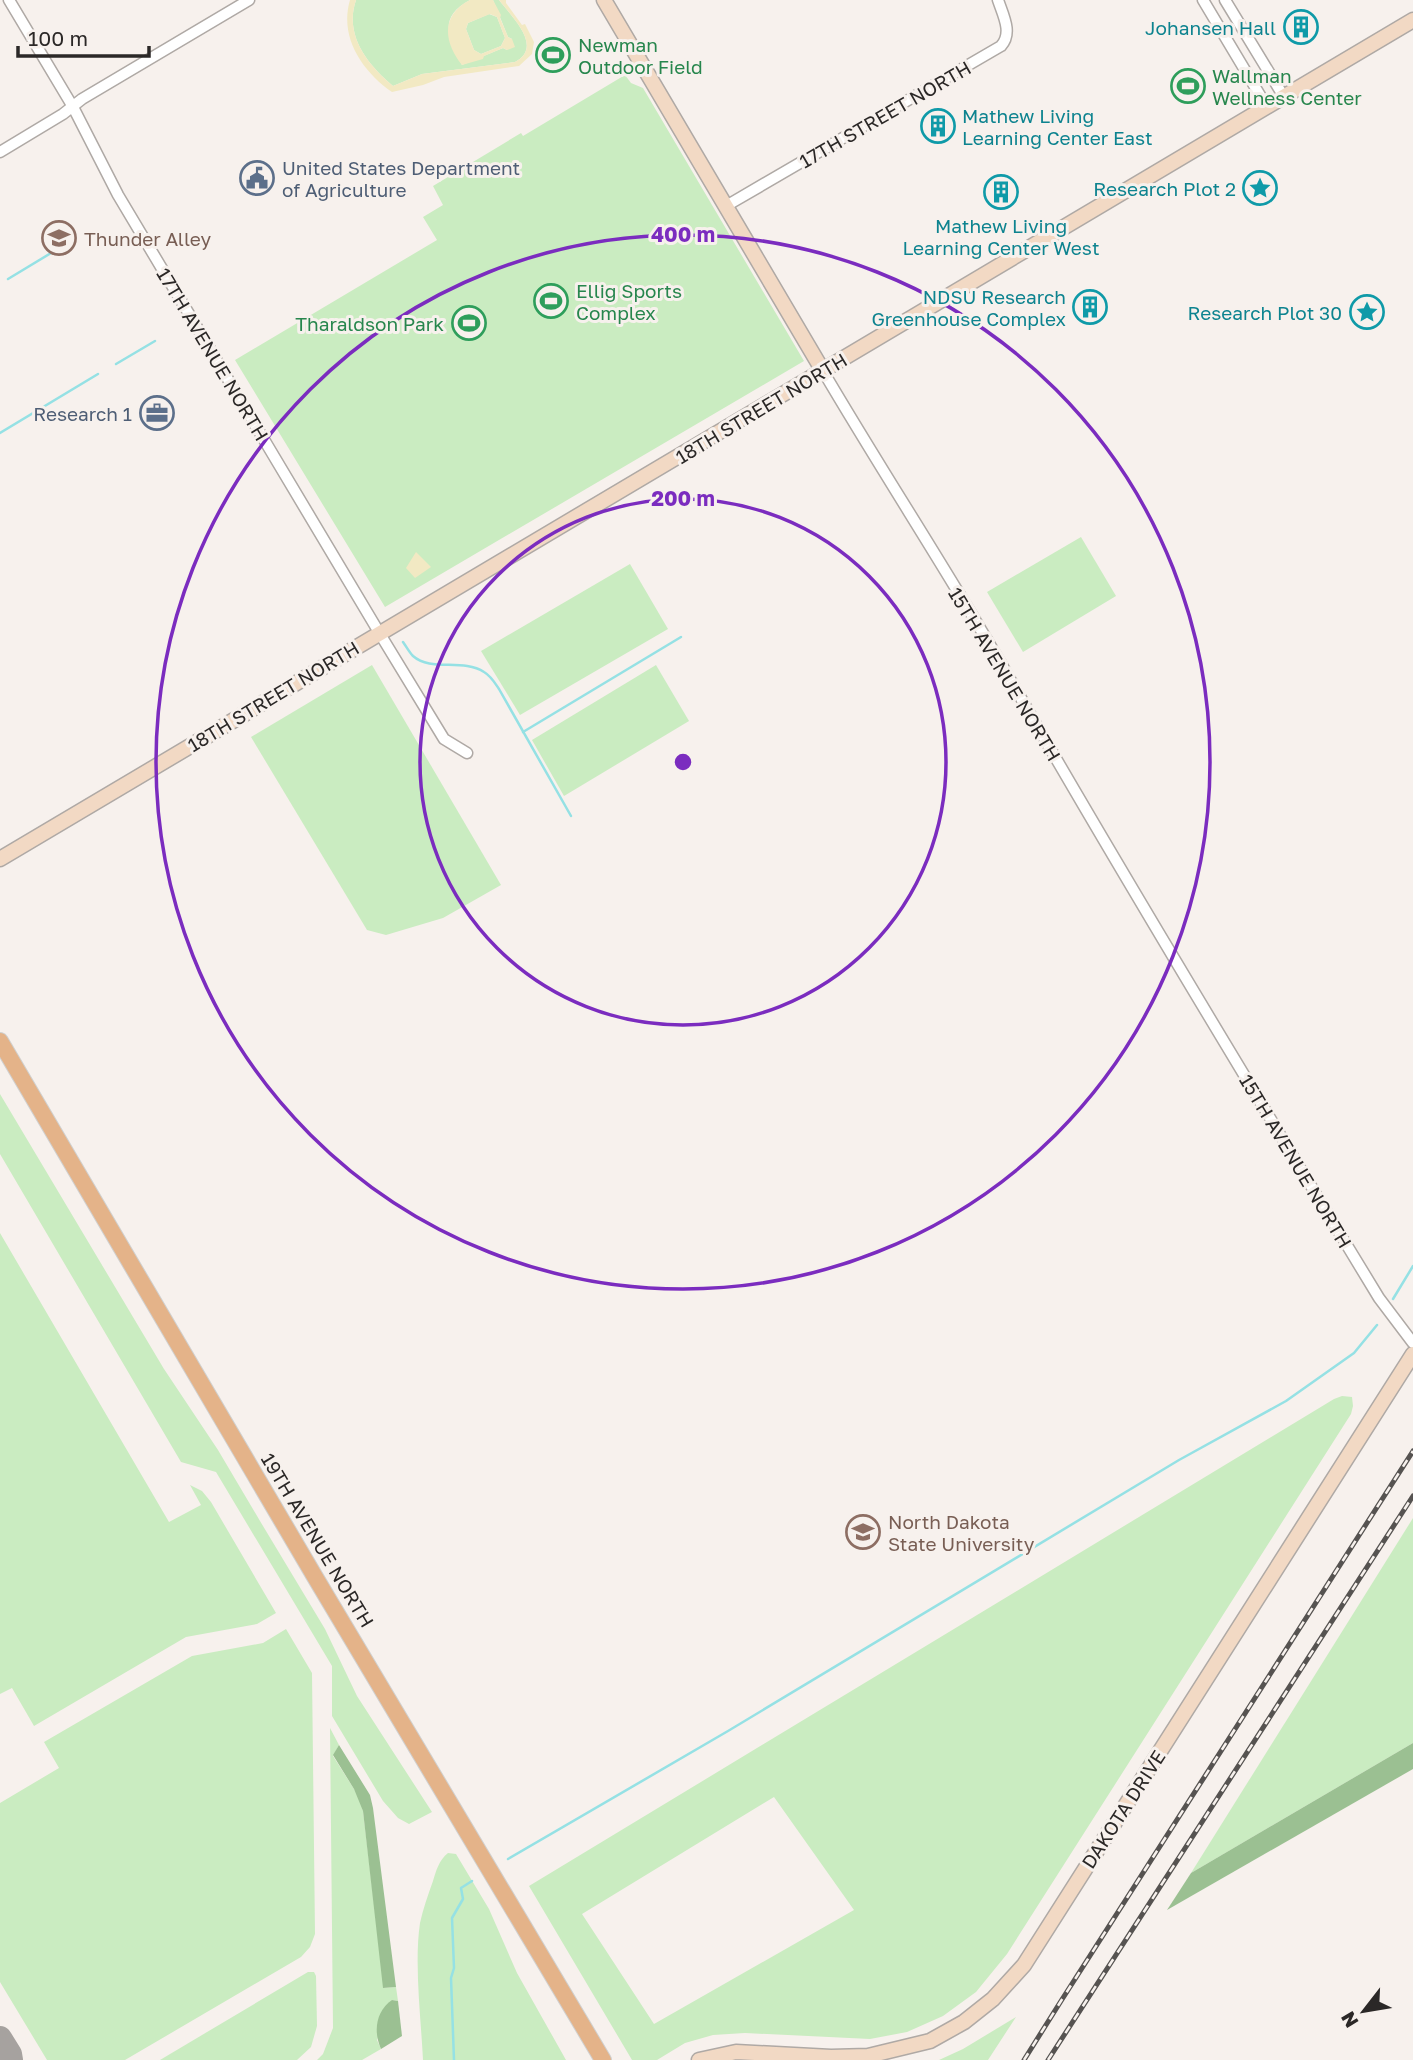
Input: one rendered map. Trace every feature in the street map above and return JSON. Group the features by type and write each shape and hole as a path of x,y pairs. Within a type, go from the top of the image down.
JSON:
{"main road":[{"name":"19TH AVENUE NORTH","path":"0,1041 603,2060"}],"street":[{"name":"17TH AVENUE NORTH","path":"9,0 73,107 124,206 380,634 444,739 467,752"},
{"path":"0,152 82,99 249,0"},
{"name":"15TH AVENUE NORTH","path":"604,0 870,451 1007,675 1348,1247 1413,1343"},
{"name":"17TH STREET NORTH","path":"726,206 1000,46 1006,40 1008,32 998,0"},
{"path":"1203,0 1267,107"},
{"path":"1225,0 1284,97"},
{"name":"18TH STREET NORTH","path":"0,859 1413,20"},
{"name":"DAKOTA DRIVE","path":"699,2060 736,2052 831,2057 868,2056 930,2041 964,2021 993,1999 1024,1965 1413,1354"}],"green space":[{"path":"356,0 470,0 459,7 449,22 450,38 462,65 503,48 507,50 512,39 508,37 493,0 499,0 523,32 527,48 523,56 515,62 422,74 393,86 360,48 353,25"},
{"path":"489,14 497,17 505,38 501,46 481,54 474,50 466,29 468,23"},
{"name":"Ellig Sports Complex","path":"625,75 631,83 643,88 804,361 385,607 235,360 437,240 423,217 443,205 433,186"},
{"path":"1081,537 1116,596 1023,652 987,592"},
{"path":"630,564 668,629 520,715 481,651"},
{"path":"372,665 501,885 443,918 386,935 367,930 251,737"},
{"path":"656,665 689,721 564,796 532,740"},
{"path":"0,1094 164,1369 218,1450 325,1629 357,1696 432,1812 409,1824 398,1818 383,1801 332,1716 332,1666 216,1472 181,1462 0,1154"},
{"path":"0,1233 169,1522 201,1505 190,1485 202,1491 276,1613 257,1624 186,1637 34,1726 12,1688 0,1694"},
{"path":"1352,1397 1351,1414 1007,1954 976,1992 943,2016 907,2032 870,2039 745,2033 713,2035 685,2043 657,2060 632,2060 529,1886 1334,1399","holes":["774,1797 854,1910 654,2024 582,1914"]},
{"path":"1413,1518 1413,1743 1191,1873"},
{"path":"286,1629 312,1673 315,1934 310,1947 301,1957 125,2060 47,2060 0,1982 0,1803 59,1768 44,1742 192,1656 263,1643"},
{"path":"330,1728 339,1745 333,1756 361,1802 384,1988 396,1987 398,2001 392,2000 377,2040 381,2049 362,2060 317,2060 323,2054 333,2028"},
{"path":"1413,1743 1413,1769 1167,1910 1191,1873"},
{"path":"339,1745 370,1795 396,1987 383,1988 363,1811 354,1789 333,1755"},
{"path":"448,1853 456,1854 489,1909 517,1973 566,2060 423,2060 418,1939 420,1923 437,1870"},
{"path":"308,1972 314,1972 316,1976 317,2026 311,2047 297,2060 160,2060"},
{"path":"392,2000 398,2001 402,2036 381,2049 377,2035 379,2016"},
{"path":"1016,2017 988,2060 939,2060 963,2049"}],"sand":[{"path":"350,0 356,0 353,25 360,48 393,86 422,74 515,62 523,56 527,48 523,32 499,0 506,0 522,25 525,24 534,42 532,54 519,66 444,77 392,92 371,74 356,52 348,27"},
{"path":"470,0 493,0 508,37 512,39 515,47 507,50 503,48 484,56 483,59 462,65 451,48 448,30 454,13","holes":["490,14 497,17 505,38 501,46 481,54 474,50 466,29 468,23"]},
{"path":"416,552 431,567 415,578 406,568"}],"waterway":[{"path":"8,279 56,250"},
{"path":"116,364 155,341"},
{"path":"0,433 98,374"},
{"path":"523,732 681,637"},
{"path":"403,642 420,661 476,668 491,678 571,816"},
{"path":"1393,1299 1413,1266"},
{"path":"508,1859 728,1731 1179,1460 1286,1401 1354,1353 1377,1325"},
{"path":"454,2060 452,1918 463,1899 461,1888 472,1881"}],"taxiway":[{"path":"0,2038 11,2060"}],"railway":[{"path":"1024,2060 1413,1451"},
{"path":"1048,2060 1413,1496"}],"place":[{"name":"Johansen Hall","path":"1301,27"},
{"name":"Newman Outdoor Field","path":"553,55"},
{"name":"Wallman Wellness Center","path":"1188,86"},
{"name":"Mathew Living Learning Center East","path":"938,126"},
{"name":"United States Department of Agriculture","path":"257,178"},
{"name":"Research Plot 2","path":"1260,188"},
{"name":"Mathew Living Learning Center West","path":"1001,192"},
{"name":"Thunder Alley","path":"59,238"},
{"name":"Ellig Sports Complex","path":"551,301"},
{"name":"NDSU Research Greenhouse Complex","path":"1090,307"},
{"name":"Research Plot 30","path":"1367,312"},
{"name":"Tharaldson Park","path":"469,323"},
{"name":"Research 1","path":"157,413"},
{"name":"North Dakota State University","path":"863,1532"}]}
